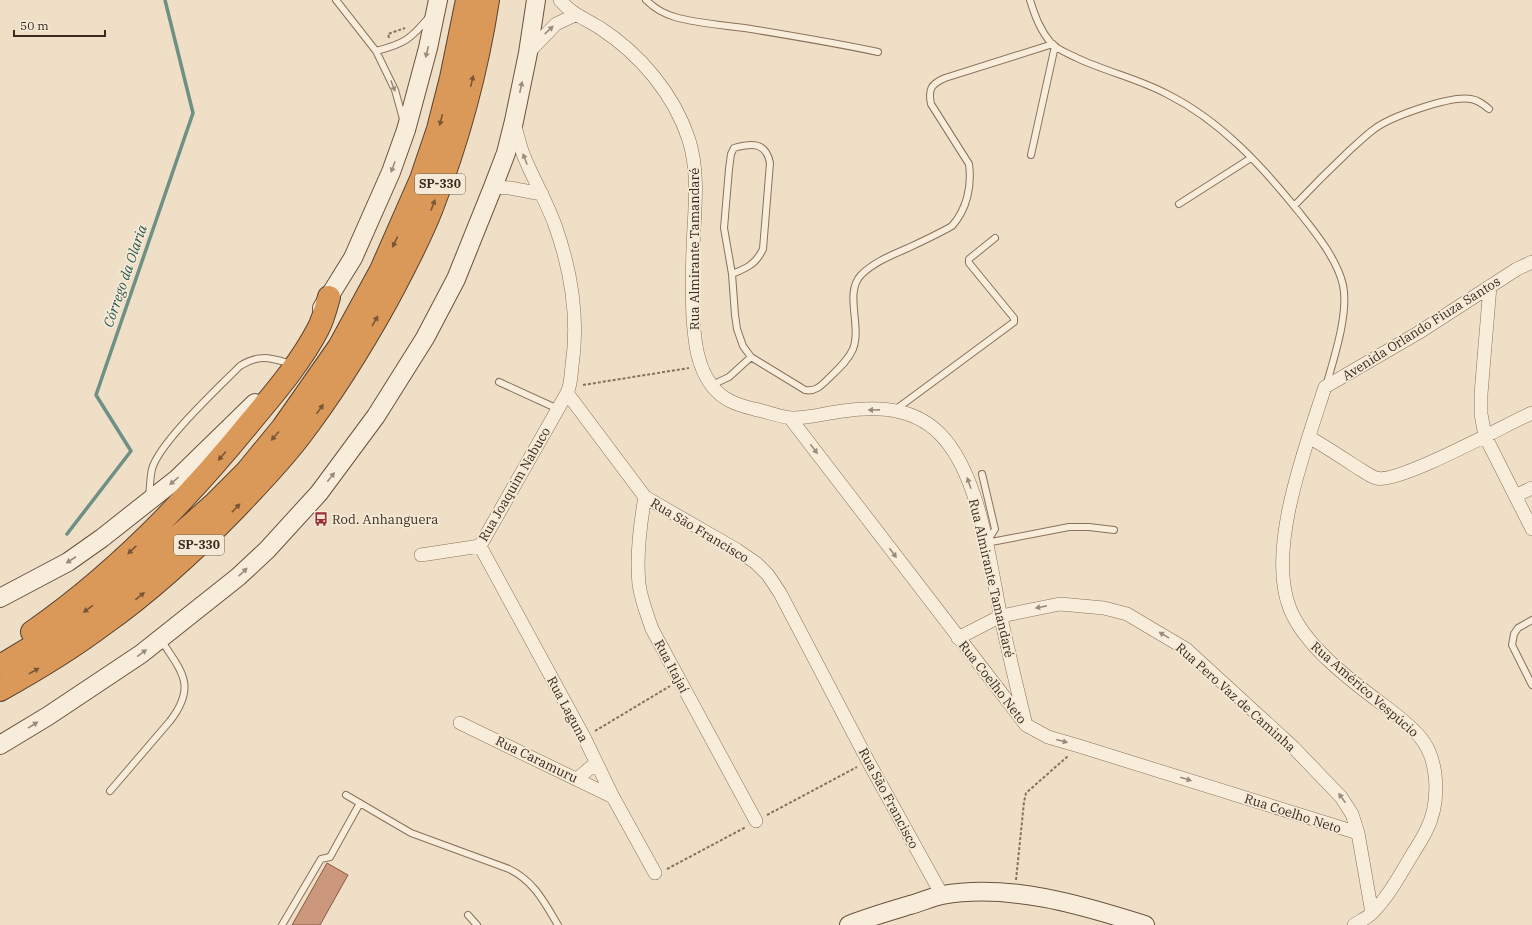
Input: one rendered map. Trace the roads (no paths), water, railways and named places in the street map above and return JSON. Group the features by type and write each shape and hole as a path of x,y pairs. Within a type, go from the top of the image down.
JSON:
{"highway":[{"name":"SP-330","path":"0,666 63,628 139,571 214,504 246,472 283,427 330,360 339,347 381,270 422,179 438,129 451,78 467,0"},
{"name":"SP-330","path":"0,690 44,665 105,624 165,576 210,534 260,483 300,436 327,399 356,355 377,319 403,271 432,209 467,101 482,38 488,0"},
{"path":"0,658 6,651 95,582 140,543 182,502 270,400 295,366 319,328 329,297"}],"main road":[{"path":"0,745 48,716 141,654 238,577 267,550 314,499 344,461 376,416 424,338 456,279 494,188 506,153 514,121 528,53 536,0"},
{"path":"0,598 68,562 102,538 178,478 262,396 288,363 353,258 391,172 406,130 428,48 437,4"},
{"path":"862,923 942,895 990,892 1074,903 1145,925"}],"street":[{"name":"Rua Almirante Tamandaré","path":"560,0 575,15 599,27 625,46 642,62 660,85 678,114 689,140 695,164 696,191 692,251 694,343 700,366 712,385 724,399 745,407 790,418 845,411 896,410 912,415 927,423 949,444 964,471 981,520 1026,725"},
{"path":"528,53 556,24 575,15"},
{"path":"514,121 525,159 555,224 568,269 573,297 575,327 574,354 568,390"},
{"path":"494,188 510,188 542,194"},
{"name":"Avenida Orlando Fiuza Santos","path":"1325,387 1418,333 1517,269 1532,262"},
{"path":"1490,286 1481,394 1481,414 1485,436 1532,529"},
{"name":"Rua Américo Vespúcio","path":"1325,387 1309,437 1287,518 1282,556 1283,585 1290,610 1315,647 1364,690 1405,722 1421,738 1430,757 1436,780 1435,802 1427,830 1391,889 1372,913 1354,925"},
{"name":"Rua Joaquim Nabuco","path":"421,555 480,546 568,390"},
{"name":"Rua São Francisco","path":"568,390 645,497 737,550 756,563 768,575 780,593 872,768 942,895"},
{"path":"1309,437 1371,476 1384,479 1402,474 1440,458 1532,413"},
{"name":"Rua Coelho Neto","path":"790,418 1026,725 1048,737 1358,833"},
{"path":"1515,496 1532,488"},
{"name":"Rua Itajaí","path":"645,497 640,525 638,559 639,584 652,629 756,821"},
{"name":"Rua Laguna","path":"480,546 584,737 612,797 656,873"},
{"name":"Rua Pero Vaz de Caminha","path":"958,638 1001,616 1060,604 1084,605 1127,614 1186,649 1293,747 1322,775 1341,797 1352,814 1358,833 1372,913"},
{"name":"Rua Caramuru","path":"460,723 612,797"},
{"path":"577,779 596,763"}],"lane":[{"path":"336,0 376,51 395,90 406,130"},
{"path":"646,0 660,12 674,17 878,52"},
{"path":"1030,0 1037,21 1054,45 1074,57 1098,68 1131,78 1166,93 1196,110 1221,129 1251,158 1294,206 1325,248 1343,285 1344,307 1338,345 1325,387"},
{"path":"376,51 392,48 410,38 437,4"},
{"path":"1031,155 1054,45"},
{"path":"732,274 753,264 759,258 763,249 770,163 769,154 764,148 758,146 749,145 734,148 731,154 724,209 724,228 732,274 737,329 743,346 751,357 805,390 810,391 817,389 849,357 853,348 856,329 853,293 860,276 870,267 887,257 952,226 959,218 964,207 969,190 969,164 931,104 929,96 930,88 936,82 945,78 1054,45"},
{"path":"1294,206 1373,129 1384,123 1414,111 1452,99 1471,99 1479,101 1489,109"},
{"path":"1179,204 1251,158"},
{"path":"896,410 1014,322 1014,318 969,262 969,259 995,238"},
{"path":"712,385 729,377 751,357"},
{"path":"148,502 152,468 158,457 188,420 240,366 248,361 258,358 271,358 288,363"},
{"path":"499,382 558,409"},
{"path":"982,474 995,529 986,543"},
{"path":"986,543 1069,527 1089,527 1114,530"},
{"path":"1532,620 1518,628 1514,634 1512,645 1532,685"},
{"path":"110,791 180,709 184,698 185,684 180,670 161,639"},
{"path":"346,795 433,842 456,848 522,875 533,887 558,925"},
{"path":"282,925 321,859 330,857 360,803"},
{"path":"468,915 477,925"}],"waterway":[{"name":"Córrego da Olaria","path":"67,534 131,451 96,395 193,113 165,0"}],"place":[{"name":"Rod. Anhanguera","path":"321,519"}]}
